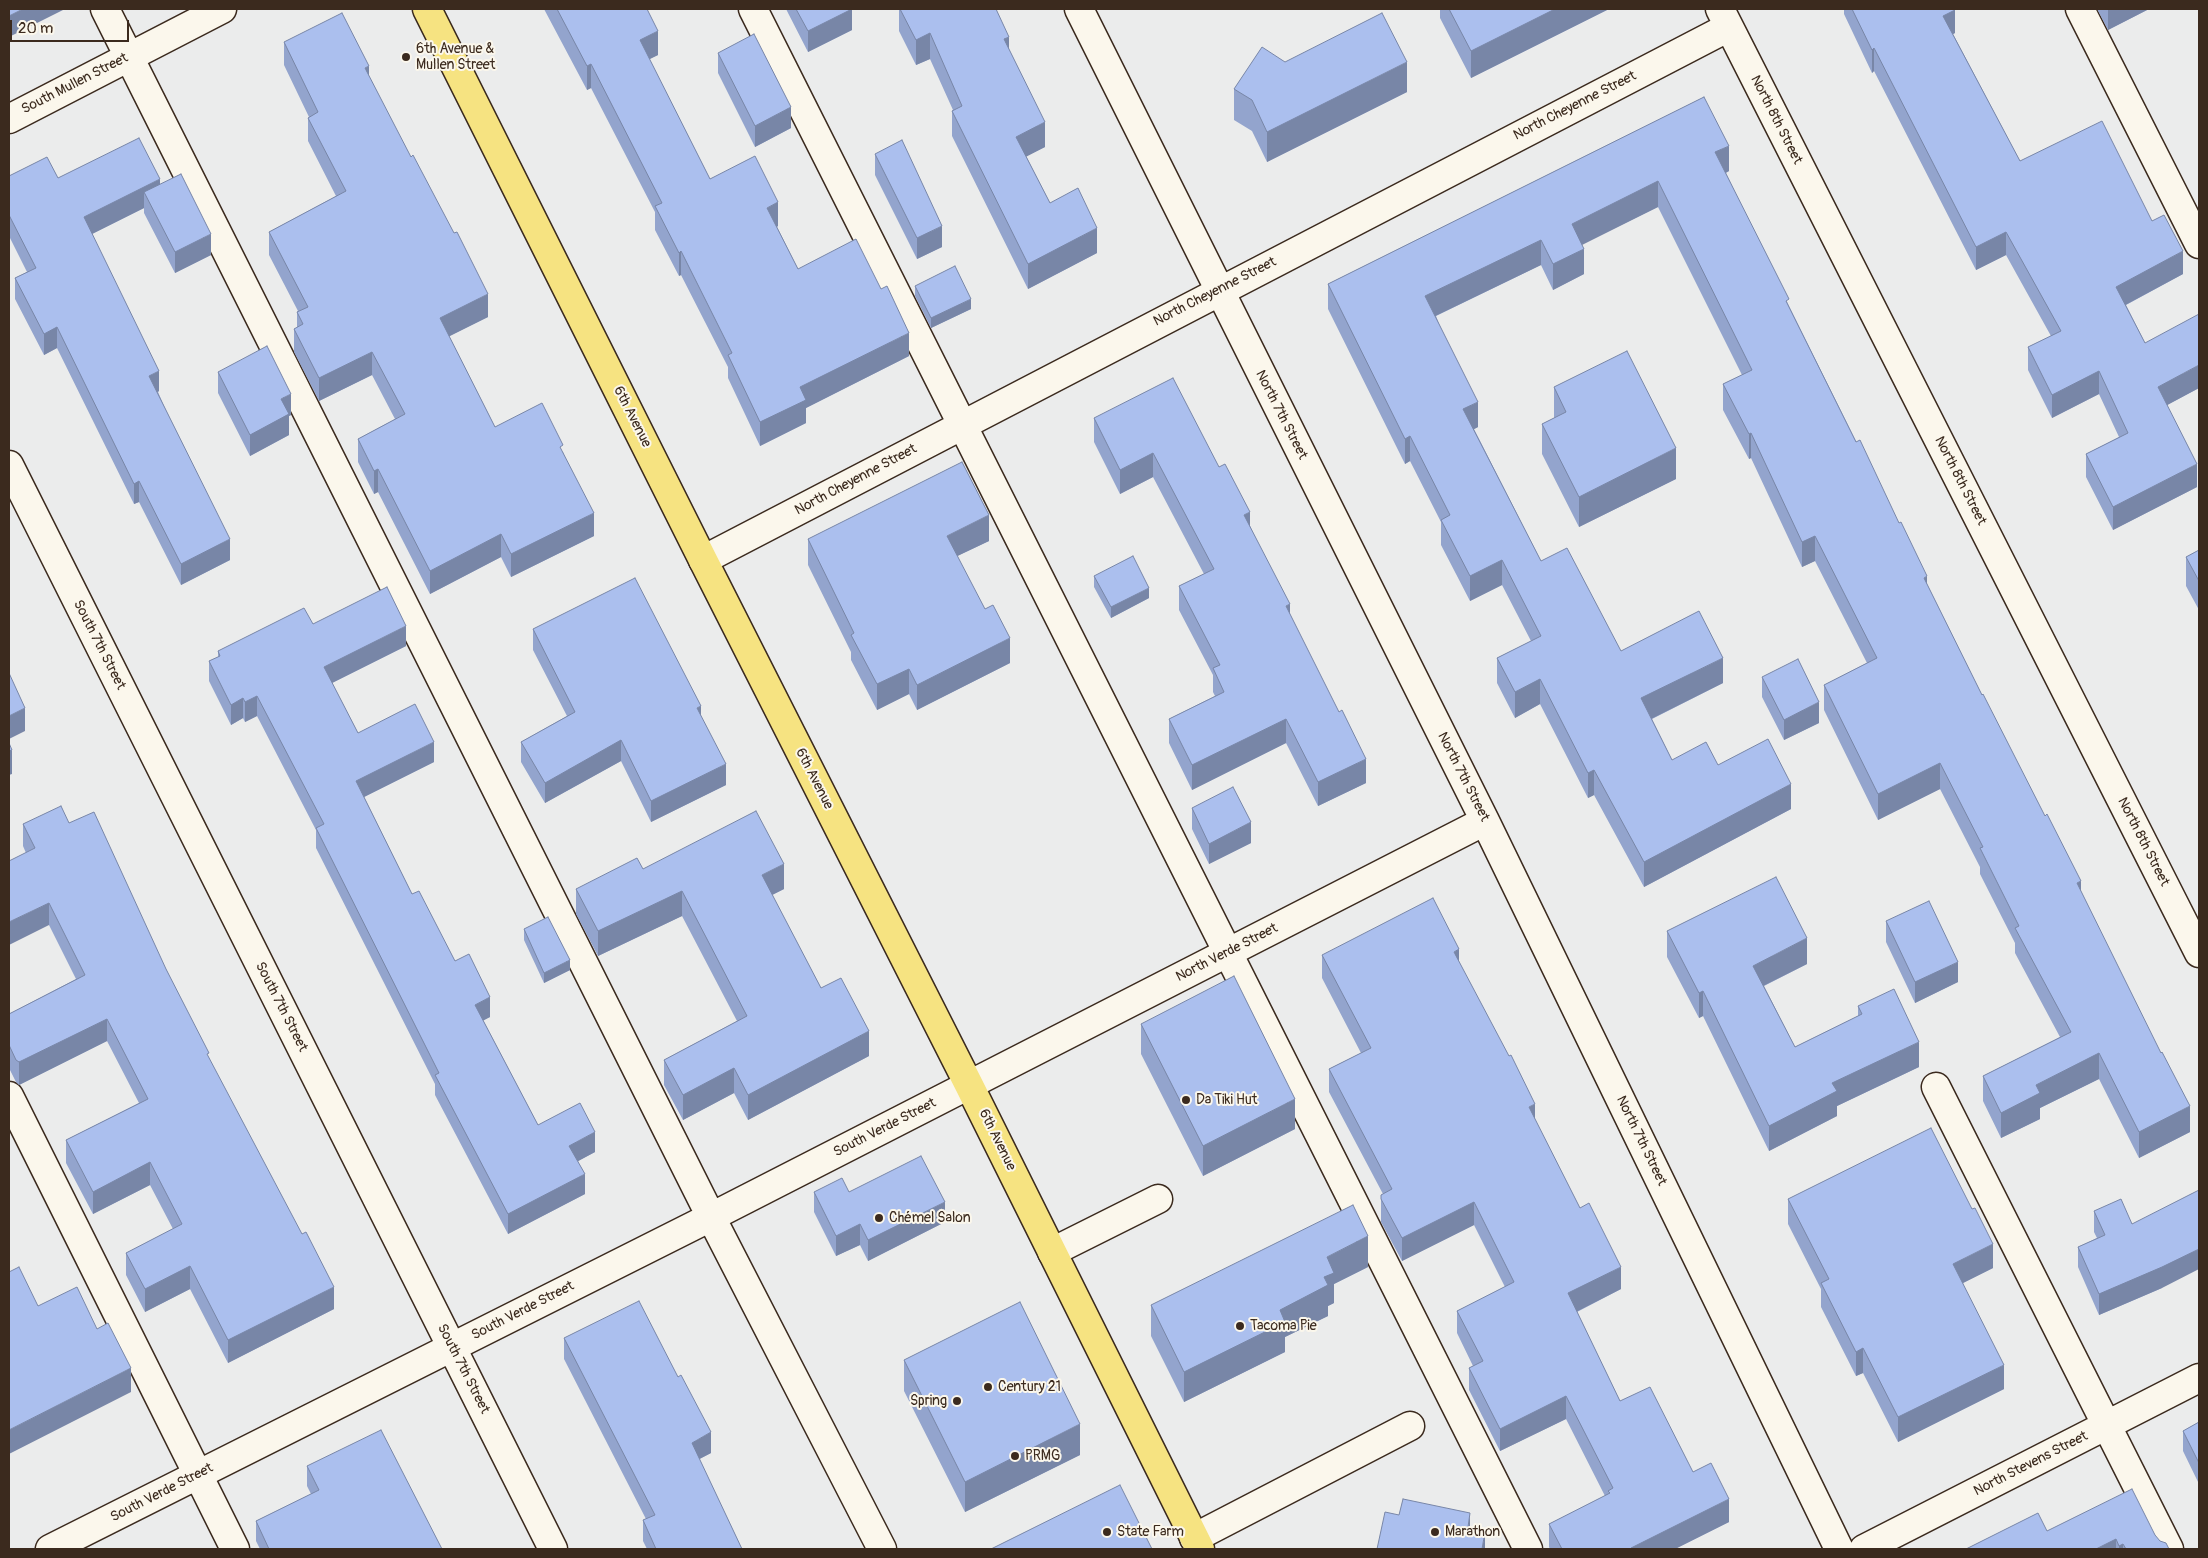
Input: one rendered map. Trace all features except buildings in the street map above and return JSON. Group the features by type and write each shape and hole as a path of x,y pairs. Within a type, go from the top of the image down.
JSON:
{"main road":[{"name":"6th Avenue","path":"427,9 969,1085 1197,1544"}],"street":[{"path":"105,9 711,1217 882,1549"},
{"name":"South Mullen Street","path":"9,119 222,9"},
{"path":"753,9 1528,1549"},
{"name":"North 7th Street","path":"1079,9 1485,821 1839,1549"},
{"path":"2080,9 2199,244"},
{"name":"North Cheyenne Street","path":"703,560 1219,290 1724,18"},
{"name":"North 8th Street","path":"1724,18 2199,953"},
{"name":"South 7th Street","path":"9,465 553,1549"},
{"name":"North Verde Street","path":"969,1085 1485,821"},
{"name":"South Verde Street","path":"50,1549 711,1217 969,1085"},
{"path":"1936,1087 2169,1549"},
{"path":"9,1096 236,1549"},
{"path":"1052,1252 1158,1199"},
{"name":"North Stevens Street","path":"1864,1549 2199,1378"},
{"path":"1197,1544 1410,1426"}],"place":[{"name":"6th Avenue & Mullen Street","path":"406,57"},
{"name":"Da Tiki Hut","path":"1186,1100"},
{"name":"Chémel Salon","path":"879,1218"},
{"name":"Tacoma Pie","path":"1240,1326"},
{"name":"Century 21","path":"988,1387"},
{"name":"Spring","path":"957,1401"},
{"name":"PRMG","path":"1015,1456"},
{"name":"State Farm","path":"1107,1532"},
{"name":"Marathon","path":"1435,1532"}]}
